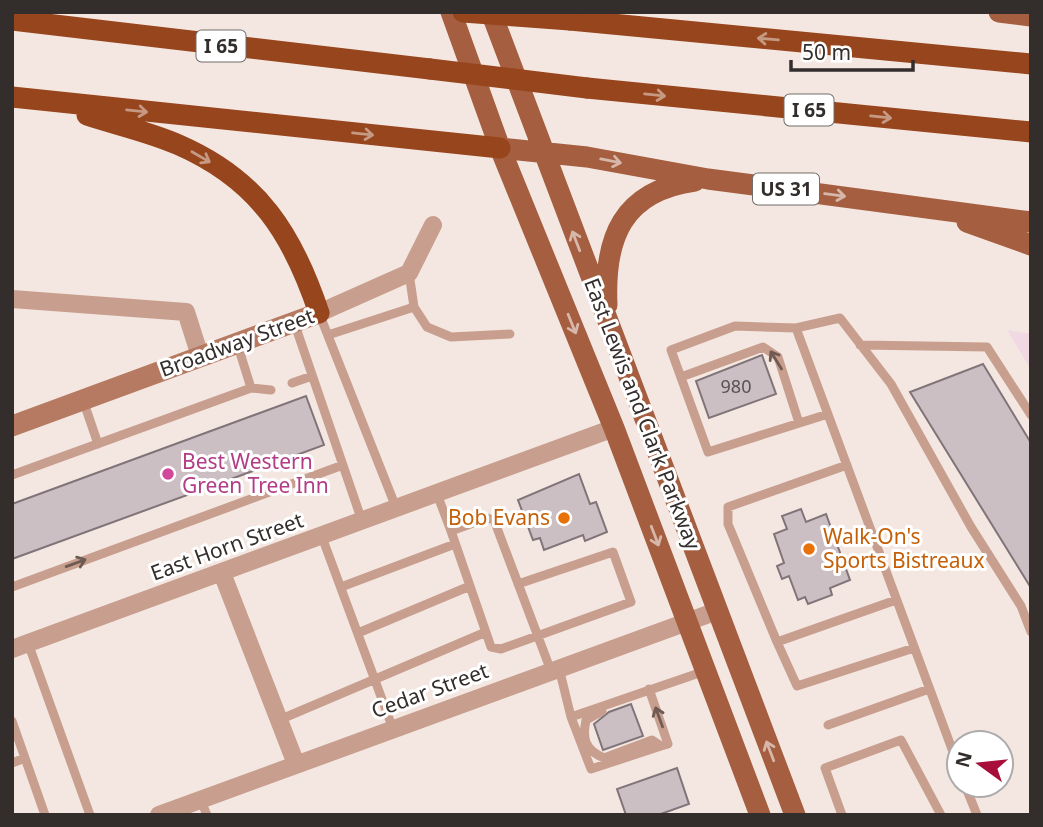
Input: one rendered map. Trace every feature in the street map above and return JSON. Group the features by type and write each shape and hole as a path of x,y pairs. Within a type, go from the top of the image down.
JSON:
{"highway":[{"path":"463,12 1031,64"},
{"name":"I 65","path":"12,20 587,88 1031,132"},
{"path":"12,33 305,55"},
{"path":"12,97 500,148"},
{"path":"44,102 180,145 241,181 279,224 302,263 320,313"}],"main road":[{"name":"East Lewis and Clark Parkway","path":"451,12 500,148 614,428 688,621 757,814"},
{"name":"East Lewis and Clark Parkway","path":"491,12 794,815"},
{"path":"999,12 1031,16"},
{"name":"US 31","path":"500,148 587,157 708,179 1031,222"},
{"path":"607,321 608,255 616,231 631,210 653,192 708,179"},
{"path":"925,206 1031,245"}],"street":[{"path":"409,273 433,225"},
{"name":"Broadway Street","path":"12,426 320,313 409,273"},
{"path":"12,299 186,312 200,356"},
{"name":"East Horn Street","path":"20,646 397,510 614,428"},
{"path":"222,573 296,764"},
{"name":"Cedar Street","path":"159,815 203,807 296,764 717,611"}],"lane":[{"path":"409,273 414,307 427,327 451,337 510,334"},
{"path":"328,335 414,307"},
{"path":"320,313 397,510"},
{"path":"828,414 708,452 671,350 735,326 796,328 840,318 891,384 984,549 1021,606 1031,632"},
{"path":"294,322 363,522"},
{"path":"796,328 945,731"},
{"path":"237,343 251,388"},
{"path":"860,345 987,347 1031,415"},
{"path":"681,377 763,347 778,357 799,423"},
{"path":"292,383 312,376"},
{"path":"12,475 251,388 271,390"},
{"path":"83,400 98,444"},
{"path":"12,587 343,465"},
{"path":"846,465 728,507 728,524 797,686 914,648"},
{"path":"437,494 491,647 500,649 631,601 613,552 519,584"},
{"path":"451,531 487,518 494,520 538,636 555,670 591,769 668,744 649,689"},
{"path":"322,537 393,729"},
{"path":"341,587 455,544"},
{"path":"358,633 470,586"},
{"path":"777,642 896,600"},
{"path":"279,720 486,632"},
{"path":"20,646 90,815"},
{"path":"571,717 706,670"},
{"path":"828,725 929,689"},
{"path":"633,694 630,700 586,720 583,734 588,749 604,758 652,740 662,746"},
{"path":"12,721 45,815"},
{"path":"842,815 825,768 901,740 941,815"},
{"path":"12,763 25,758"}],"shaded area":[{"path":"1007,330 1031,334 1031,370"}],"building":[{"path":"762,355 776,394 709,418 696,381"},
{"path":"983,364 1031,443 1031,588 910,392"},
{"name":"Best Western Green Tree Inn","path":"306,396 324,445 12,559 12,504"},
{"name":"Bob Evans","path":"579,474 590,504 596,502 607,532 585,541 583,535 544,550 540,538 533,540 518,500"},
{"name":"Walk-On's Sports Bistreaux","path":"801,509 806,522 826,514 850,580 830,588 832,595 808,604 805,597 798,600 789,576 782,579 777,566 784,563 774,534 787,529 782,516"},
{"path":"631,704 643,736 603,750 594,724 609,712"},
{"path":"677,768 689,804 658,815 626,815 617,789"}],"place":[{"name":"Best Western Green Tree Inn","path":"168,474"},
{"name":"Bob Evans","path":"564,518"},
{"name":"Walk-On's Sports Bistreaux","path":"809,549"}]}
